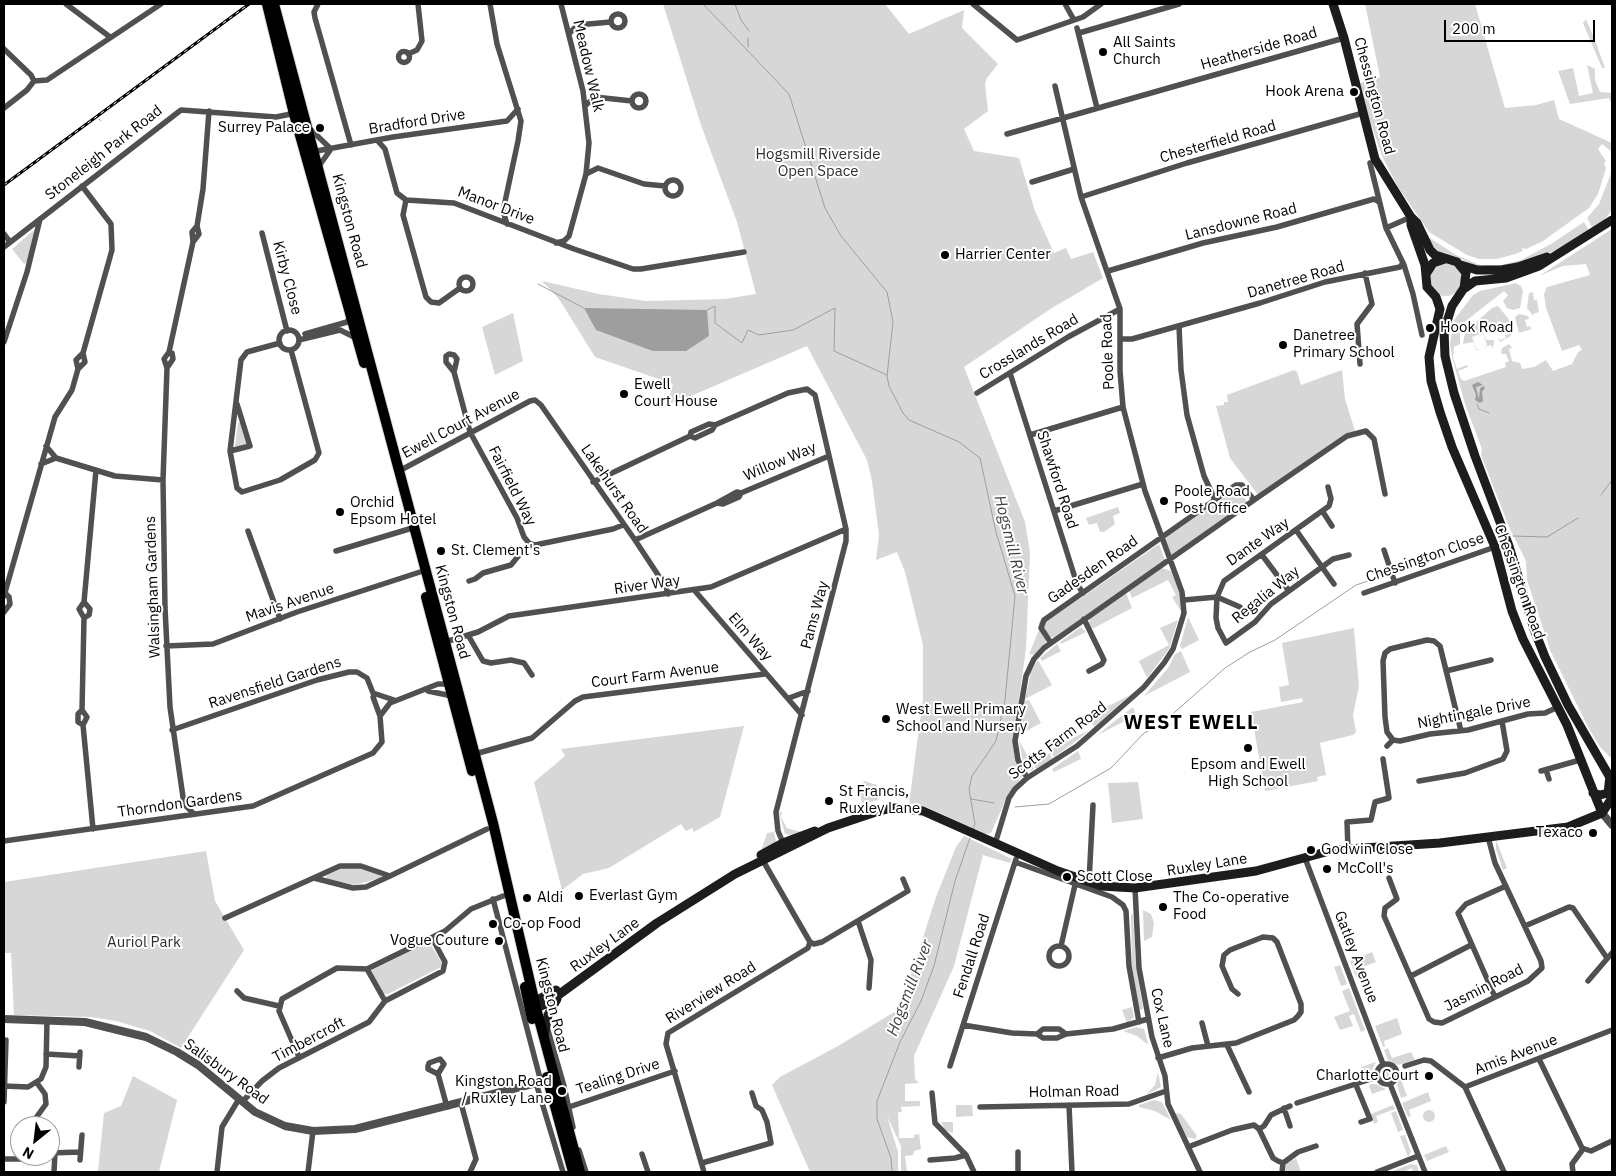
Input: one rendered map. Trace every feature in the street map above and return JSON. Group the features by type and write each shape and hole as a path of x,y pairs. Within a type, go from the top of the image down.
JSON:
{"highway":[{"name":"Kingston Road","path":"267,4 294,114 311,153 319,166 445,642 454,690 488,829 498,898 532,1006 544,1036 580,1172"},
{"name":"Kingston Road","path":"274,4 309,127 311,153 351,316 409,530 444,669 454,690 475,754 532,1006 542,1082 573,1172"}],"main road":[{"name":"Chessington Road","path":"1333,4 1344,38 1375,159 1411,216 1418,223 1430,250 1435,255 1457,262"},
{"name":"Chessington Road","path":"1411,216 1426,274 1427,287 1436,297 1440,309 1429,357 1433,389 1452,447 1495,547 1512,611 1523,639 1567,725 1602,813"},
{"path":"1436,297 1448,300 1462,292 1475,280 1521,274 1541,265 1611,219"},
{"path":"1457,262 1477,270 1501,270 1522,266 1564,250"},
{"path":"1426,274 1433,263 1445,259"},
{"path":"1457,262 1466,273 1462,292"},
{"name":"Chessington Road","path":"1462,292 1448,316 1444,344 1452,384 1464,426 1509,546 1529,614 1545,657 1568,705 1611,778"},
{"path":"1593,793 1600,795 1608,793 1611,778"},
{"path":"1602,813 1612,798"},
{"name":"Ruxley Lane","path":"532,1006 696,891 785,846 872,812 895,808 923,811 978,835 1017,858 1108,887 1135,888 1256,871 1333,850 1393,847 1568,827 1602,813"},
{"name":"Ruxley Lane","path":"532,1006 546,1004 657,923 761,857"},
{"path":"544,1036 551,1007 562,993"}],"street":[{"path":"66,4 110,36"},
{"path":"4,108 27,90 34,81 47,80 160,4"},
{"path":"318,4 314,12 315,18 351,145"},
{"path":"408,54 418,50 422,41 418,4"},
{"path":"490,4 501,60 518,109 520,129 503,211 507,224"},
{"name":"Meadow Walk","path":"561,4 583,90 589,128 589,160 569,236"},
{"path":"974,4 1017,40 1074,20 1100,4"},
{"path":"1065,4 1074,20"},
{"path":"1097,108 1078,30 1179,4"},
{"path":"565,20 577,25 611,22"},
{"path":"569,34 577,25"},
{"name":"Heatherside Road","path":"1007,134 1344,38"},
{"path":"4,49 31,75 34,81"},
{"name":"Poole Road","path":"1056,86 1081,197 1120,309 1123,407 1142,484 1169,560"},
{"path":"583,90 595,97 632,101"},
{"path":"294,114 299,110 297,100 299,93"},
{"path":"586,105 595,97"},
{"name":"Stoneleigh Park Road","path":"4,247 178,112 186,109 276,117 294,114"},
{"path":"518,109 507,121 520,129"},
{"name":"Walsingham Gardens","path":"184,804 172,730 166,646 163,480 167,368 164,359 169,352 194,242 192,232 198,226 209,111"},
{"name":"Chesterfield Road","path":"1081,197 1187,163 1363,113"},
{"name":"Bradford Drive","path":"311,153 393,137 507,121"},
{"path":"309,127 331,149 319,166"},
{"path":"385,149 393,137"},
{"path":"377,140 385,149 397,193 406,200 403,215 426,297 431,302 439,303 460,288"},
{"path":"589,160 598,168 644,184 664,186"},
{"path":"1370,163 1386,228 1403,263 1413,294 1422,335"},
{"path":"586,174 598,168"},
{"path":"1032,182 1074,169"},
{"path":"4,612 10,604 5,595 12,560 55,417 72,390 78,369 76,360 82,353 114,241 111,224 82,186"},
{"name":"Lansdowne Road","path":"1108,271 1203,243 1277,227 1374,199 1379,202"},
{"name":"Manor Drive","path":"406,200 446,201 574,250 641,269 744,252"},
{"path":"489,216 500,214 503,211"},
{"path":"1386,228 1411,216"},
{"path":"4,342 27,272 40,219"},
{"name":"Kirby Close","path":"262,233 288,331"},
{"path":"4,234 10,242"},
{"path":"556,243 564,241 569,236 574,250"},
{"name":"Danetree Road","path":"1121,339 1132,339 1179,326 1325,282 1400,267 1403,263"},
{"path":"1360,364 1357,324 1372,304 1364,274"},
{"name":"Crosslands Road","path":"977,393 1068,337 1120,309"},
{"path":"280,343 282,334 288,331 303,335 347,322 351,316"},
{"path":"1179,326 1181,370 1187,415 1204,476 1215,500"},
{"path":"280,343 285,349 290,350 295,348 299,340 340,330 357,339"},
{"path":"296,334 299,340"},
{"path":"280,343 243,355 230,451 237,488 242,492 269,486 318,457 318,447 290,350"},
{"name":"Fairfield Way","path":"454,372 470,432 517,518 524,537 529,543 535,545 614,529 623,525"},
{"name":"Shawford Road","path":"1010,373 1077,584 1082,593"},
{"name":"Pams Way","path":"593,482 690,436 691,432 709,424 715,425 788,393 807,389 815,396 846,529 845,549 776,812 778,831 785,846"},
{"name":"Ewell Court Avenue","path":"400,471 470,432 535,400"},
{"name":"Lakehurst Road","path":"535,400 634,540 668,594"},
{"path":"230,451 250,446 236,403"},
{"path":"1030,434 1123,407"},
{"path":"1027,778 1016,754 1015,736 1029,668 1036,656 1051,643 1347,436 1366,431 1374,439 1385,494"},
{"path":"46,446 56,458 96,470 126,478 163,480"},
{"name":"Willow Way","path":"634,540 717,503 723,504 739,496 741,493 823,456 829,456"},
{"path":"41,464 56,458"},
{"path":"93,828 83,726 78,722 78,714 82,710 84,618 79,609 84,602 96,470"},
{"path":"1054,511 1142,484"},
{"name":"Gadesden Road","path":"1051,643 1041,628 1043,622 1161,537 1240,484 1254,500"},
{"path":"1328,487 1331,503 1323,512 1332,526"},
{"name":"Dante Way","path":"1217,597 1224,581 1323,512"},
{"name":"River Way","path":"445,642 468,635 508,616 711,588 846,529"},
{"path":"336,551 409,530"},
{"path":"1296,530 1334,584"},
{"path":"248,531 280,619"},
{"path":"469,581 476,580 483,573 511,565 529,543"},
{"name":"Chessington Close","path":"1364,593 1495,547"},
{"path":"1384,550 1395,583"},
{"path":"1262,555 1289,591"},
{"name":"Regalia Way","path":"1217,597 1218,628 1226,643 1255,622 1271,604 1333,559 1349,555"},
{"name":"Scotts Farm Road","path":"995,844 1009,798 1015,789 1027,778 1077,746 1152,678 1176,642 1184,616 1184,600 1169,560"},
{"name":"Mavis Avenue","path":"166,646 207,645 420,572"},
{"name":"Elm Way","path":"695,591 802,715"},
{"path":"1184,600 1217,597 1240,607"},
{"path":"84,602 90,609 89,615 84,618"},
{"path":"1084,619 1104,660 1102,664 1089,671"},
{"path":"468,635 483,661 491,664 511,660 524,662 532,675"},
{"path":"1387,746 1393,740 1387,732 1385,717 1383,661 1386,653 1390,649 1431,640 1440,646 1461,731"},
{"path":"1446,671 1490,660"},
{"path":"436,689 444,669"},
{"name":"Ravensfield Gardens","path":"172,730 317,680 350,672 357,672 367,678 375,694 373,698 380,716"},
{"name":"Court Farm Avenue","path":"475,754 532,738 575,701 583,697 765,674"},
{"path":"436,689 454,690"},
{"path":"380,716 394,700 436,689 454,690"},
{"path":"788,698 808,692"},
{"path":"375,694 394,700"},
{"name":"Nightingale Drive","path":"1393,740 1400,741 1430,734 1461,731 1545,713 1558,708"},
{"name":"Thorndon Gardens","path":"4,841 253,806 373,753 382,742 380,716"},
{"path":"1419,781 1465,773 1502,759 1507,751 1502,721"},
{"path":"1348,850 1347,822 1371,820 1375,802 1389,798 1383,759"},
{"path":"1549,779 1544,771 1580,760"},
{"path":"176,816 184,804 194,814"},
{"path":"1089,882 1093,805"},
{"name":"Chessington Road","path":"1602,813 1612,825"},
{"path":"314,878 353,888 366,887 488,829"},
{"name":"Jasmin Road","path":"1389,878 1397,899 1385,908 1384,916 1429,1018 1434,1022 1442,1023 1528,981 1542,968 1541,961 1495,863 1488,837"},
{"path":"761,857 810,942"},
{"name":"Ruxley Lane","path":"1017,858 1075,886 1117,900 1126,911 1129,966 1139,1022"},
{"name":"Fendall Road","path":"950,1066 1017,858"},
{"name":"Gatley Avenue","path":"1304,858 1383,1064 1391,1065 1396,1070 1395,1079 1390,1084 1425,1172"},
{"path":"225,918 340,866 352,865 390,876"},
{"name":"Riverview Road","path":"704,1172 666,1044 670,1031 808,948 810,942 816,944 834,936 908,891 903,879"},
{"path":"1060,946 1075,886"},
{"path":"1495,997 1471,945 1458,910 1466,904 1506,886"},
{"name":"Cox Lane","path":"1135,888 1140,968 1148,1019 1158,1058 1165,1076 1168,1104 1200,1172"},
{"path":"299,1057 280,1017 279,1006 282,998 338,968 367,968 432,938 451,927 470,909 498,898 563,1172"},
{"path":"1525,926 1569,907 1573,908 1607,958"},
{"path":"858,922 871,960 868,988"},
{"path":"1158,1058 1208,1046 1227,1045 1294,1020 1301,1012 1301,1004 1277,942 1273,938 1263,937 1230,950 1224,955 1222,966 1232,989 1238,994"},
{"name":"Timbercroft","path":"217,1172 222,1126 241,1100 262,1081 299,1057 369,1022 385,1001 443,971 445,962 432,938"},
{"path":"1411,976 1471,945"},
{"path":"1588,981 1612,953"},
{"path":"367,968 385,1001"},
{"path":"238,991 244,998 279,1006"},
{"name":"Salisbury Road","path":"4,1019 86,1022 146,1037 182,1054 255,1112 273,1122 297,1129 313,1131 355,1129 542,1082"},
{"path":"963,1025 1012,1033 1037,1034 1043,1029 1059,1029 1066,1034 1095,1032 1148,1019"},
{"path":"4,1086 24,1087 37,1083 44,1073 47,1020"},
{"path":"1202,1023 1208,1046"},
{"name":"Kingston Road","path":"546,1024 586,1172"},
{"name":"Amis Avenue","path":"1405,1066 1424,1060 1431,1061 1465,1087 1612,1030"},
{"path":"4,1102 6,1040"},
{"path":"1227,1045 1249,1092"},
{"path":"46,1054 80,1054 79,1068"},
{"path":"1539,1059 1583,1149 1591,1151 1612,1141"},
{"path":"1383,1064 1377,1070 1377,1077 1383,1083 1390,1084"},
{"name":"Tealing Drive","path":"569,1108 674,1072"},
{"path":"438,1074 447,1107"},
{"path":"1297,1103 1377,1077"},
{"path":"37,1083 45,1094 46,1104 37,1116"},
{"path":"1356,1084 1370,1119 1361,1122"},
{"path":"1465,1087 1504,1172"},
{"name":"Holman Road","path":"980,1107 1134,1103 1166,1092"},
{"path":"702,1163 771,1143 767,1122 762,1110 756,1106 752,1093"},
{"path":"932,1093 935,1123 966,1155 974,1172"},
{"path":"461,1103 476,1159 470,1172"},
{"path":"1069,1105 1072,1172"},
{"path":"1259,1129 1264,1126 1272,1115 1287,1107 1290,1126"},
{"path":"1188,1147 1232,1130 1254,1126 1259,1129 1273,1158 1283,1163"},
{"path":"308,1172 313,1131"},
{"path":"80,1160 82,1135"},
{"path":"1282,1172 1283,1163 1298,1152 1316,1146"},
{"path":"1573,1172 1572,1164 1583,1149"},
{"path":"60,1153 80,1152"},
{"path":"1018,1152 1018,1172"},
{"path":"642,1154 648,1172"},
{"path":"930,1160 966,1155"},
{"path":"1378,1172 1418,1156"}],"green space":[{"name":"Hogsmill Riverside Open Space","path":"663,4 885,4 909,34 964,10 962,28 998,64 987,78 985,84 988,111 964,129 974,151 1019,158 1035,211 1054,253 1066,248 1071,259 1093,252 1103,278 1052,308 964,367 1025,522 1030,552 1026,649 1013,742 1015,758 1023,775 1006,799 991,833 986,834 926,807 909,804 923,698 923,645 905,572 897,552 876,560 879,535 872,481 867,460 807,346 677,402 668,403 673,384 595,357 559,299 542,281 599,294 646,301 725,299 756,294 737,222 701,125"},
{"path":"1365,4 1475,4 1505,108 1536,105 1554,100 1559,119 1612,143 1612,152 1602,144 1598,149 1606,161 1604,163 1606,168 1598,194 1589,208 1543,241 1526,249 1522,248 1523,251 1497,259 1479,259 1467,255 1429,232 1398,187 1382,156 1368,115 1360,83 1380,77"},
{"path":"1586,19 1605,68 1602,68 1583,23"},
{"path":"1587,65 1595,69 1595,80 1600,92 1612,93 1612,101 1609,98 1570,104 1558,71 1573,68 1579,96 1593,93"},
{"path":"1612,171 1612,209 1605,220 1593,229 1587,218 1599,204"},
{"path":"1584,222 1589,231 1556,250 1528,262 1483,268 1483,265 1501,265 1521,260 1551,244"},
{"path":"1612,229 1612,759 1600,747 1589,729 1551,652 1527,580 1526,561 1509,527 1481,455 1482,449 1465,404 1452,357 1450,344 1454,320 1473,295 1480,291 1516,283 1521,286 1523,291 1520,308 1513,310 1507,308 1503,301 1508,295 1504,291 1458,327 1460,330 1460,344 1454,347 1453,357 1457,369 1467,365 1468,367 1458,371 1461,379 1464,381 1506,367 1505,363 1509,361 1506,354 1501,354 1502,348 1509,344 1512,348 1509,349 1512,361 1520,363 1522,369 1534,367 1546,360 1553,371 1572,364 1578,352 1582,350 1579,345 1562,351 1546,308 1544,294 1547,287 1590,275 1586,264 1563,266 1539,276"},
{"path":"34,230 28,262 24,264 12,249"},
{"path":"1430,238 1456,255 1480,265 1479,267 1454,256 1437,253 1428,239"},
{"path":"1446,264 1452,265 1457,269 1461,274 1461,286 1457,291 1452,295 1446,296 1440,295 1435,291 1431,286 1430,280 1431,274 1435,269 1440,265"},
{"path":"1533,292 1534,300 1537,300 1539,312 1533,314 1534,317 1527,308 1529,293"},
{"path":"1498,306 1512,323 1511,336 1500,342 1498,338 1501,340 1506,338 1505,335 1509,334 1505,323 1502,324 1500,321 1497,322 1498,325 1483,332 1486,340 1494,340 1493,349 1491,345 1484,347 1487,345 1483,333 1472,337 1476,349 1480,349 1476,350 1473,342 1463,344 1465,332 1492,308"},
{"path":"513,313 523,361 495,375 482,327"},
{"path":"1519,314 1528,316 1529,319 1525,320 1527,327 1530,326 1531,329 1519,333 1515,317"},
{"path":"1294,370 1297,372 1301,385 1342,370 1345,399 1355,431 1346,434 1258,495 1230,458 1216,406 1224,405 1224,402 1228,402 1227,395"},
{"path":"240,422 248,444 235,447 238,423"},
{"path":"1238,488 1247,502 1173,555 1170,554 1165,541 1167,537"},
{"path":"1118,507 1120,513 1113,516 1115,524 1104,532 1100,532 1097,523 1089,525 1086,518"},
{"path":"1159,544 1165,560 1054,638 1048,636 1043,627 1046,622"},
{"path":"1162,568 1171,571 1181,596 1181,611 1172,597 1176,595 1168,580 1132,598 1129,591"},
{"path":"1126,593 1132,608 1092,629 1089,623 1090,619"},
{"path":"1188,617 1199,640 1182,649 1180,646"},
{"path":"1178,620 1169,649 1147,678 1139,661 1169,645 1160,628"},
{"path":"1039,627 1046,639 1046,643 1035,655 1029,654 1039,630"},
{"path":"1081,627 1086,632 1061,644 1060,642"},
{"path":"1354,628 1359,686 1353,715 1356,732 1353,735 1320,743 1326,775 1317,777 1318,781 1265,791 1251,712 1303,702 1302,698 1281,702 1279,687 1289,685 1282,643"},
{"path":"1057,644 1061,651 1042,661 1040,658"},
{"path":"1181,651 1190,672 1144,696 1168,668 1175,654"},
{"path":"1038,660 1052,685 1025,699 1031,672"},
{"path":"1130,695 1111,712 1094,727 1089,716"},
{"path":"1029,700 1041,723 1019,735 1025,701"},
{"path":"1133,707 1136,715 1098,735 1107,727"},
{"path":"744,726 720,817 694,832 692,828 686,831 681,824 609,868 583,874 562,890 534,782 565,756 561,749"},
{"path":"1089,730 1079,739 1054,757 1050,750"},
{"path":"1019,740 1034,769 1032,771 1027,770 1023,762"},
{"path":"1078,751 1081,759 1054,772 1052,769"},
{"path":"1050,753 1052,759 1036,769 1033,762"},
{"path":"864,781 877,785 878,800 863,804 858,791"},
{"path":"1138,782 1143,819 1112,823 1108,783"},
{"path":"779,812 782,812 781,817 787,828 801,832 793,835 785,834"},
{"path":"774,832 776,841 774,844 761,851 767,833"},
{"path":"964,836 1012,859 1010,863 983,855 954,966 914,1056 915,1079 919,1083 905,1084 905,1101 920,1101 920,1106 901,1107 902,1112 898,1112 899,1138 914,1138 914,1135 919,1134 921,1149 914,1151 913,1155 905,1156 907,1172 901,1172 901,1146 887,1116 898,1152 898,1172 810,1172 772,1085 780,1077 838,1046 896,1011 913,969 936,897 956,847"},
{"path":"1496,840 1507,868 1503,870 1496,849"},
{"name":"Auriol Park","path":"206,851 215,901 244,950 181,1048 150,1031 116,1021 90,1017 14,1015 11,953 4,953 4,882"},
{"path":"357,866 380,875 381,878 355,885 326,879 327,875 342,868"},
{"path":"1143,910 1151,914 1154,923 1152,937 1144,941"},
{"path":"1131,914 1133,915 1136,966 1143,1009 1139,1010 1132,967"},
{"path":"429,942 442,963 441,967 388,994 382,994 370,971"},
{"path":"1372,952 1376,962 1357,969 1359,976 1356,977 1350,961"},
{"path":"1340,965 1347,984 1341,986 1334,967"},
{"path":"1349,988 1365,1030 1361,1032 1354,1014 1349,1016 1353,1026 1340,1030 1334,1017 1350,1011 1342,991"},
{"path":"1132,1007 1134,1017 1127,1023 1122,1010"},
{"path":"1397,1018 1402,1034 1384,1041 1385,1047 1383,1047 1375,1026"},
{"path":"1136,1027 1144,1029 1147,1044 1137,1036 1123,1031"},
{"path":"1388,1048 1392,1058 1411,1052 1415,1060 1398,1065 1388,1060 1384,1050"},
{"path":"1376,1062 1370,1073 1365,1077 1361,1067"},
{"path":"1388,1068 1393,1070 1395,1075 1393,1080 1388,1082 1383,1080 1381,1075 1383,1070"},
{"path":"1158,1072 1161,1087 1146,1095 1155,1085"},
{"path":"133,1076 177,1100 159,1172 98,1171 104,1113 121,1106"},
{"path":"1400,1077 1407,1096 1401,1098 1397,1085"},
{"path":"1376,1084 1386,1089 1372,1094 1369,1086"},
{"path":"1428,1092 1431,1101 1409,1110 1411,1116 1408,1117 1402,1103"},
{"path":"1154,1100 1162,1102 1171,1120 1155,1111 1139,1107 1139,1105"},
{"path":"956,1105 972,1105 973,1116 956,1117"},
{"path":"1393,1105 1395,1109 1376,1116 1378,1122 1374,1124 1371,1114"},
{"path":"1429,1110 1435,1116 1429,1122 1423,1116"},
{"path":"1396,1111 1403,1130 1398,1132 1391,1113"},
{"path":"1175,1113 1181,1114 1197,1136 1195,1139 1187,1137"},
{"path":"941,1122 953,1122 953,1133 945,1130"},
{"path":"1405,1135 1411,1152 1408,1157 1400,1136"},
{"path":"1446,1146 1449,1152 1427,1161 1424,1155"},
{"path":"1296,1158 1301,1172 1285,1172 1286,1164"},
{"path":"1411,1164 1417,1165 1419,1172 1413,1172 1412,1168 1407,1170 1407,1172 1390,1172"}],"shaded area":[{"path":"584,308 707,310 709,336 686,351 653,351 596,330"},
{"path":"1478,382 1483,385 1476,387 1479,399 1480,388 1484,386 1485,388 1482,392 1483,401 1480,403 1475,400 1476,395 1472,385"}],"waterway":[{"name":"Hogsmill River","path":"703,4 789,94 825,208 841,236 887,292 893,322 887,376 889,386 903,413 909,420 959,442 980,458 996,532 1015,596 1005,700 996,741 972,776 969,789 975,824 973,829"},
{"name":"Hogsmill River","path":"735,4 741,20 749,31"},
{"path":"748,38 748,47"},
{"path":"538,284 584,308"},
{"path":"707,310 715,306 715,323 742,343 748,330 759,335 793,330 835,308 834,351 887,375"},
{"path":"1477,404 1479,409 1489,413"},
{"path":"1601,495 1612,480"},
{"path":"1513,536 1547,537 1578,518"},
{"path":"1393,573 1418,566 1456,543 1468,541 1485,542"},
{"path":"1015,807 1049,804 1111,768 1144,733 1160,725 1225,668 1250,652 1275,640 1356,585 1389,574"},
{"path":"971,799 994,803"},
{"name":"Hogsmill River","path":"892,1172 891,1158 877,1119 877,1101 900,1042 921,1001 934,966 955,881 970,838"}],"railway":[{"path":"4,185 249,4"}],"place":[{"name":"All Saints Church","path":"1103,52"},
{"name":"Hook Arena","path":"1354,92"},
{"name":"Surrey Palace","path":"320,128"},
{"name":"Harrier Center","path":"945,255"},
{"name":"Hook Road","path":"1430,328"},
{"name":"Danetree Primary School","path":"1283,345"},
{"name":"Ewell Court House","path":"624,394"},
{"name":"Poole Road Post Office","path":"1164,501"},
{"name":"Orchid Epsom Hotel","path":"340,512"},
{"name":"St. Clement's","path":"441,551"},
{"name":"West Ewell Primary School and Nursery","path":"886,719"},
{"name":"Epsom and Ewell High School","path":"1248,748"},
{"name":"St Francis, Ruxley Lane","path":"829,801"},
{"name":"Texaco","path":"1593,833"},
{"name":"Godwin Close","path":"1311,850"},
{"name":"McColl's","path":"1327,869"},
{"name":"Scott Close","path":"1067,877"},
{"name":"Everlast Gym","path":"579,896"},
{"name":"Aldi","path":"527,898"},
{"name":"The Co-operative Food","path":"1163,907"},
{"name":"Co-op Food","path":"493,924"},
{"name":"Vogue Couture","path":"499,941"},
{"name":"Charlotte Court","path":"1429,1076"},
{"name":"Kingston Road / Ruxley Lane","path":"562,1091"}],"district":[{"name":"WEST EWELL","path":"1191,723"}]}
